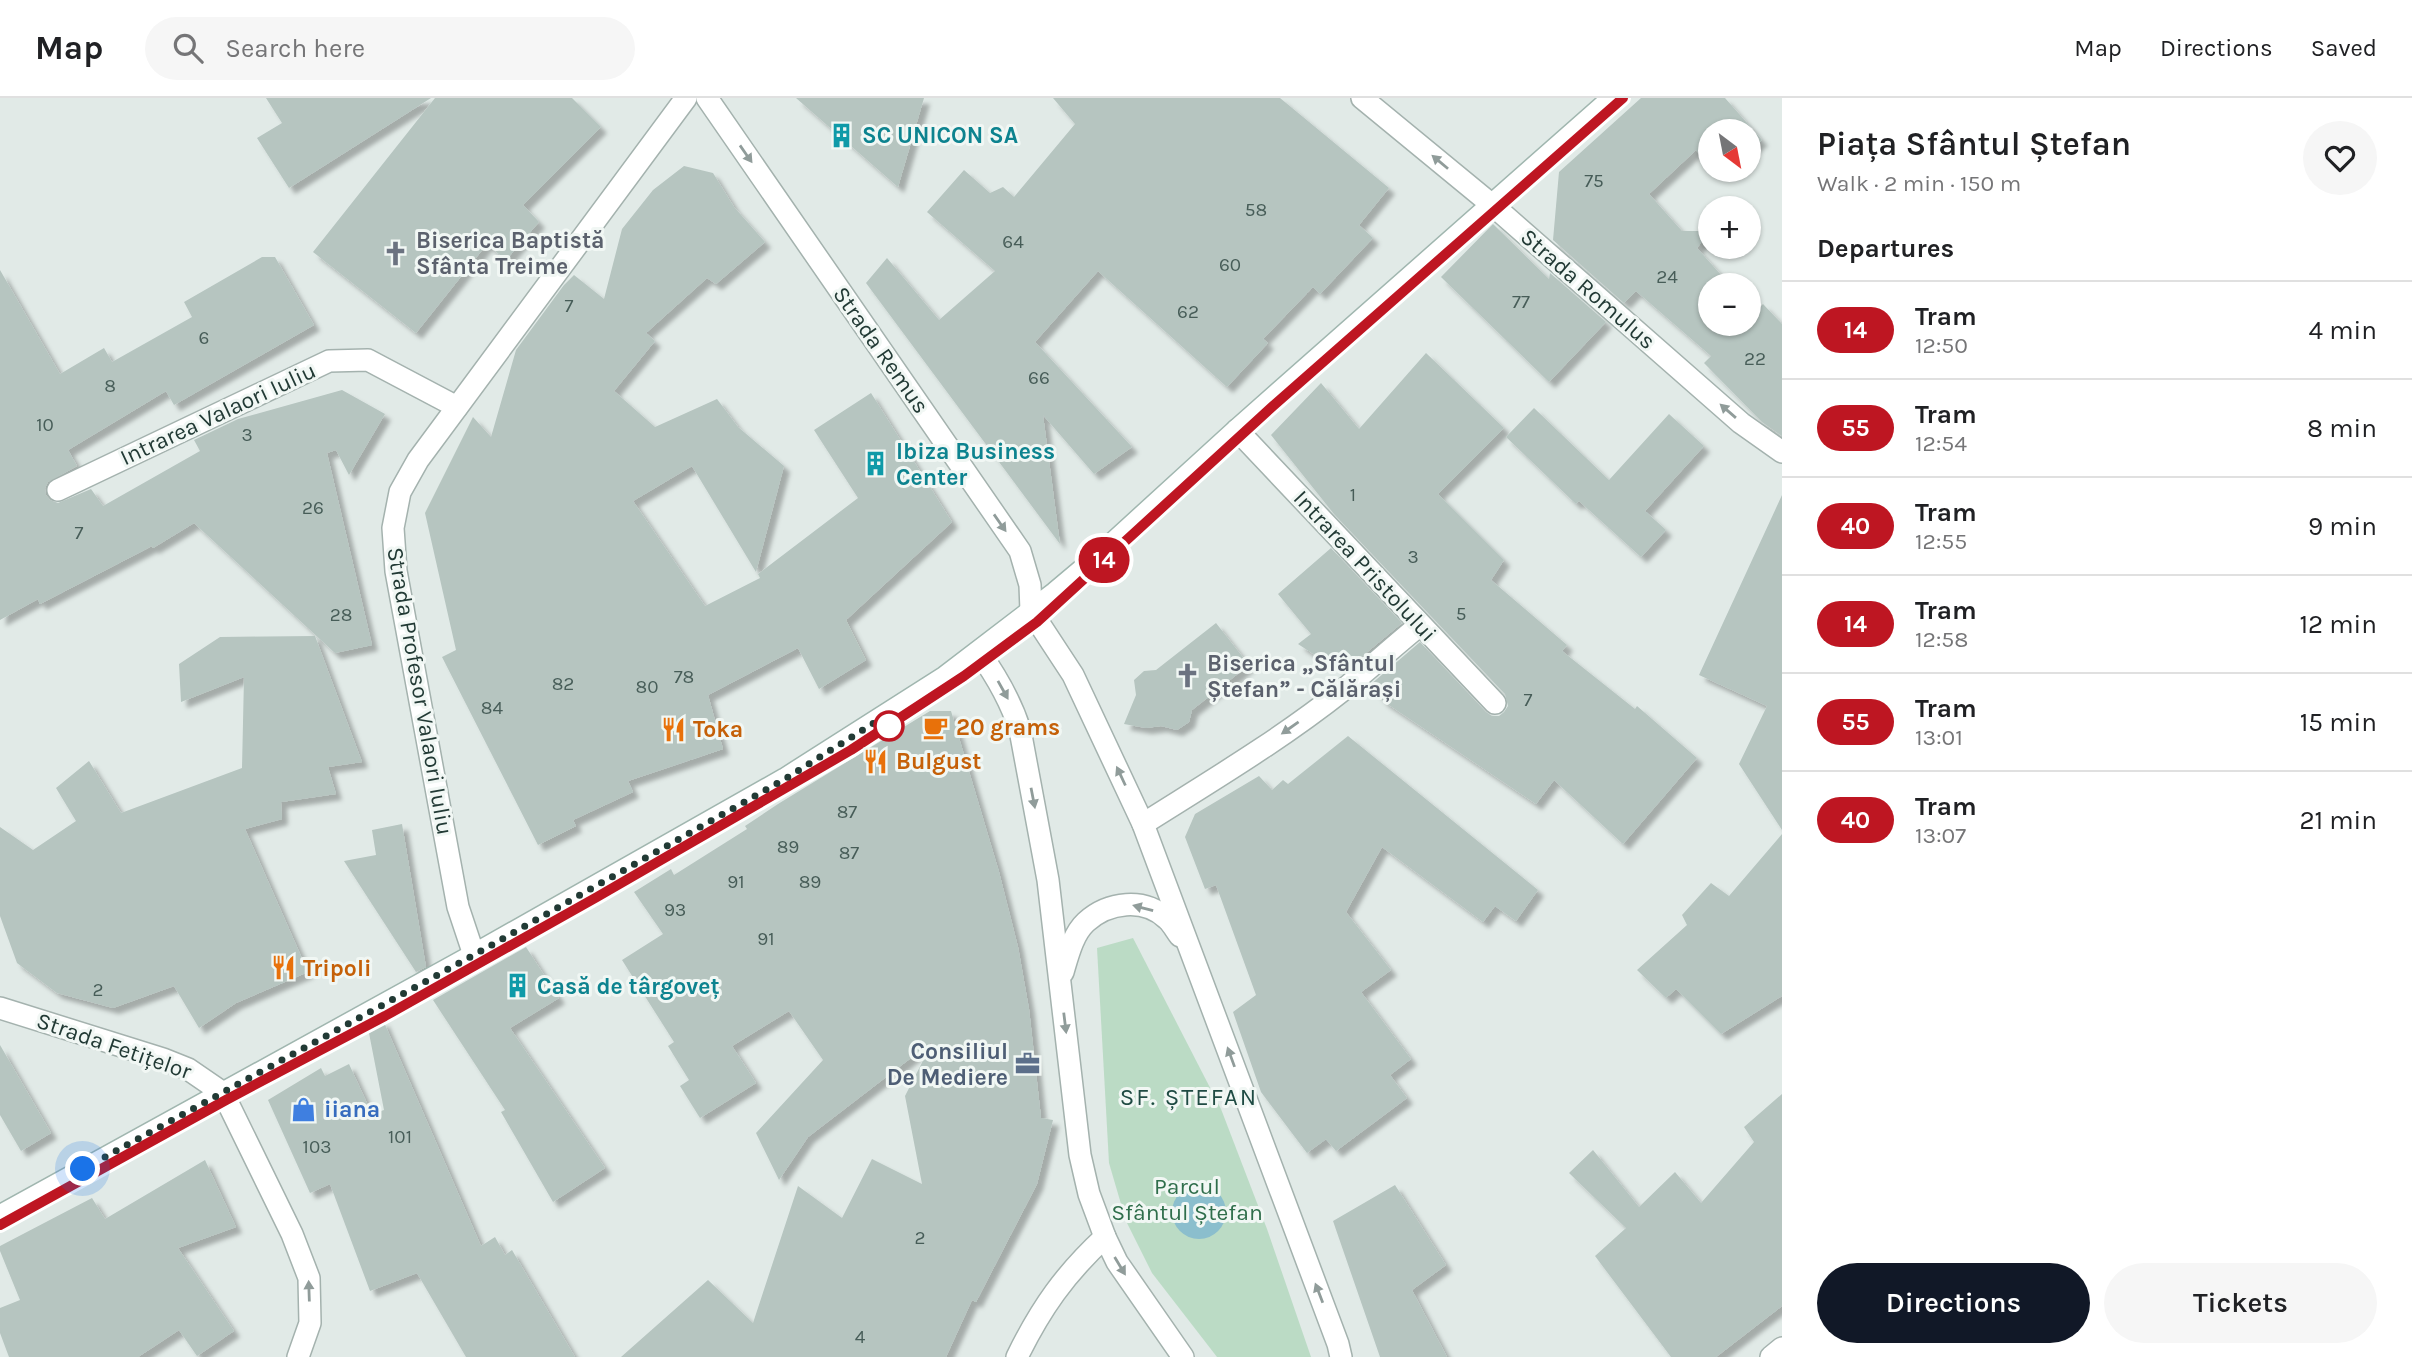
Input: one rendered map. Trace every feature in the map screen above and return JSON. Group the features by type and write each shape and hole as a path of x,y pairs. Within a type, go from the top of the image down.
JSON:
{"street":[{"name":"Strada Profesor Valaori Iuliu","path":"474,955 458,907 396,571 393,528 400,492 418,460 686,98"},
{"name":"Strada Remus","path":"708,98 1020,551 1030,584 1031,611"},
{"name":"Strada Romulus","path":"1362,98 1492,205 1741,423 1782,452"},
{"path":"0,1216 474,955 785,779 945,677 1100,556 1237,430 1613,98"},
{"name":"Intrarea Valaori Iuliu","path":"58,490 329,361 368,360 457,407"},
{"name":"Intrarea Pristolului","path":"1237,430 1495,703"},
{"path":"1031,611 1073,675 1143,824 1341,1357"},
{"path":"1143,824 1293,727 1343,690 1420,625"},
{"path":"979,652 1008,699 1020,730 1048,880 1080,1154 1089,1195 1117,1262 1183,1357"},
{"path":"1060,979 1072,944 1085,923 1111,905 1144,905 1166,918 1192,952"},
{"name":"Strada Fetițelor","path":"0,1008 163,1059 188,1069 223,1093"},
{"path":"223,1093 292,1234 309,1278 310,1323 298,1357"},
{"path":"1017,1357 1053,1292 1079,1261 1105,1237"},
{"path":"1771,1357 1782,1348"}],"green space":[{"name":"Parcul Sfântul Ștefan","path":"1133,938 1221,1109 1267,1229 1311,1357 1217,1357 1152,1273 1126,1221 1109,1163 1097,948"}],"water":[{"path":"1199,1185 1218,1193 1226,1212 1218,1231 1199,1239 1180,1231 1172,1212 1180,1193"}],"building":[{"path":"266,98 431,98 289,188 257,138 282,123"},
{"path":"435,98 572,98 601,127 523,205 539,222 506,260 487,244 416,333 313,252"},
{"path":"796,98 924,98 898,187"},
{"path":"1053,98 1280,98 1389,188 1359,225 1373,238 1320,294 1313,287 1263,339 1268,343 1227,387 1098,271 1035,342 1132,447 1094,474 1043,415 1060,544 866,283 887,258 939,320 995,271 927,212 964,170 990,193 1003,187 1014,197 1075,124"},
{"path":"1641,98 1725,98 1744,119 1698,119 1698,152 1696,150 1649,194 1682,231 1698,231 1698,259 1707,259 1719,273 1698,273 1698,336 1761,336 1763,304 1782,324 1782,436 1762,422 1704,363 1711,356 1636,291 1624,303 1553,240 1559,172"},
{"path":"684,166 713,173 734,207 765,242 716,284 707,278 646,333 655,341 614,391 655,427 717,399 738,427 784,466 756,572 692,466 633,501 705,606 760,578 758,574 858,498 814,430 871,393 952,522 846,620 866,660 819,689 798,648 708,695 723,749 628,781 633,792 573,820 576,826 538,845 442,657 456,650 425,513 473,417 491,437 516,350 564,285 574,275 604,299 622,229 653,190"},
{"path":"1493,224 1549,279 1550,273 1606,322 1549,382 1441,277"},
{"path":"262,257 275,257 314,325 174,405 166,391 68,450 77,466 48,482 46,495 58,503 91,489 103,506 200,451 194,440 238,419 342,390 385,414 349,475 336,450 327,453 372,645 335,653 194,523 153,548 152,546 40,604 38,599 0,620 0,270 60,374 104,348 112,362 192,317 184,302"},
{"path":"1426,353 1504,428 1438,494 1504,560 1491,580 1567,645 1562,651 1635,709 1637,706 1697,758 1623,844 1554,780 1536,804 1383,701 1370,685 1420,642 1486,712 1499,716 1508,706 1505,694 1334,514 1271,435 1321,383 1359,429"},
{"path":"1534,408 1609,480 1669,414 1704,446 1645,511 1666,530 1641,557 1579,501 1576,504 1506,437"},
{"path":"1782,495 1782,830 1739,764 1767,706 1699,675"},
{"path":"1331,548 1402,623 1353,664 1342,651 1327,663 1298,644 1311,634 1278,594"},
{"name":"Biserica „Sfântul Ștefan” - Călărași","path":"1216,623 1249,665 1192,710 1189,722 1177,730 1161,726 1146,728 1124,724 1136,695 1134,680 1144,671 1156,670"},
{"path":"315,636 362,762 328,767 336,794 281,802 282,819 245,829 308,972 236,1003 199,1028 174,986 113,1008 57,993 17,963 0,916 0,827 33,850 76,821 56,788 89,761 121,813 242,768 244,677 181,702 179,664 220,637"},
{"path":"930,711 951,711 999,872 1018,947 1029,1009 1041,1118 1053,1120 1037,1184 976,1302 972,1300 946,1357 621,1357 708,1280 753,1323 798,1186 842,1218 872,1159 922,1184 905,1096 933,1041 808,1137 779,1180 756,1133 823,1060 789,1011 732,1046 756,1083 700,1118 680,1086 689,1080 668,1046 674,1042 622,960 663,934 634,892 671,869 674,875 747,829 745,826 778,804"},
{"path":"1348,736 1538,890 1516,921 1495,906 1483,922 1382,847 1346,912 1391,970 1361,992 1411,1059 1390,1075 1407,1098 1336,1151 1326,1139 1307,1153 1261,1092 1233,1012 1256,995 1216,885 1205,889 1185,837 1195,814 1259,776 1272,790 1283,780 1288,784"},
{"path":"402,824 426,967 416,972 344,861 376,855 372,830"},
{"path":"1782,834 1782,996 1721,1034 1676,989 1666,998 1637,970 1687,925 1682,915 1711,883 1729,896"},
{"path":"526,947 559,998 510,1028 605,1168 553,1202 501,1112 505,1110 433,1000"},
{"path":"383,1020 481,1246 495,1237 505,1255 512,1250 575,1357 466,1357 417,1273 370,1291 330,1184 310,1193 268,1100 321,1068 325,1076 349,1064 372,1114 384,1110 368,1028"},
{"path":"0,1045 51,1133 21,1151 0,1115"},
{"path":"1782,1094 1782,1306 1716,1357 1671,1357 1595,1256 1626,1228 1569,1173 1593,1150 1639,1207 1675,1172 1701,1203 1754,1142 1744,1127"},
{"path":"205,1160 236,1227 178,1248 234,1331 197,1356 179,1330 138,1357 9,1357 0,1333 0,1308 20,1300 0,1246 92,1198 105,1219"},
{"path":"1395,1185 1446,1265 1412,1290 1447,1357 1380,1357 1333,1221"}],"tram line":[{"name":"14","path":"0,1225 385,1016 597,897 851,750 964,676 1037,622 1273,406 1623,98"}],"place":[{"name":"SC UNICON SA","path":"842,135"},
{"name":"Biserica Baptistă Sfânta Treime","path":"396,253"},
{"name":"Ibiza Business Center","path":"876,464"},
{"name":"Biserica „Sfântul Ștefan” - Călărași","path":"1187,676"},
{"name":"20 grams","path":"936,727"},
{"name":"Toka","path":"673,729"},
{"name":"Bulgust","path":"876,761"},
{"name":"Tripoli","path":"283,968"},
{"name":"Casă de târgoveț","path":"517,986"},
{"name":"Consiliul De Mediere","path":"1028,1064"},
{"name":"iiana","path":"304,1109"}],"district":[{"name":"SF. ȘTEFAN","path":"1189,1097"}],"route":[{"path":"83,1169 474,955 785,779 885,716 889,726"}]}
